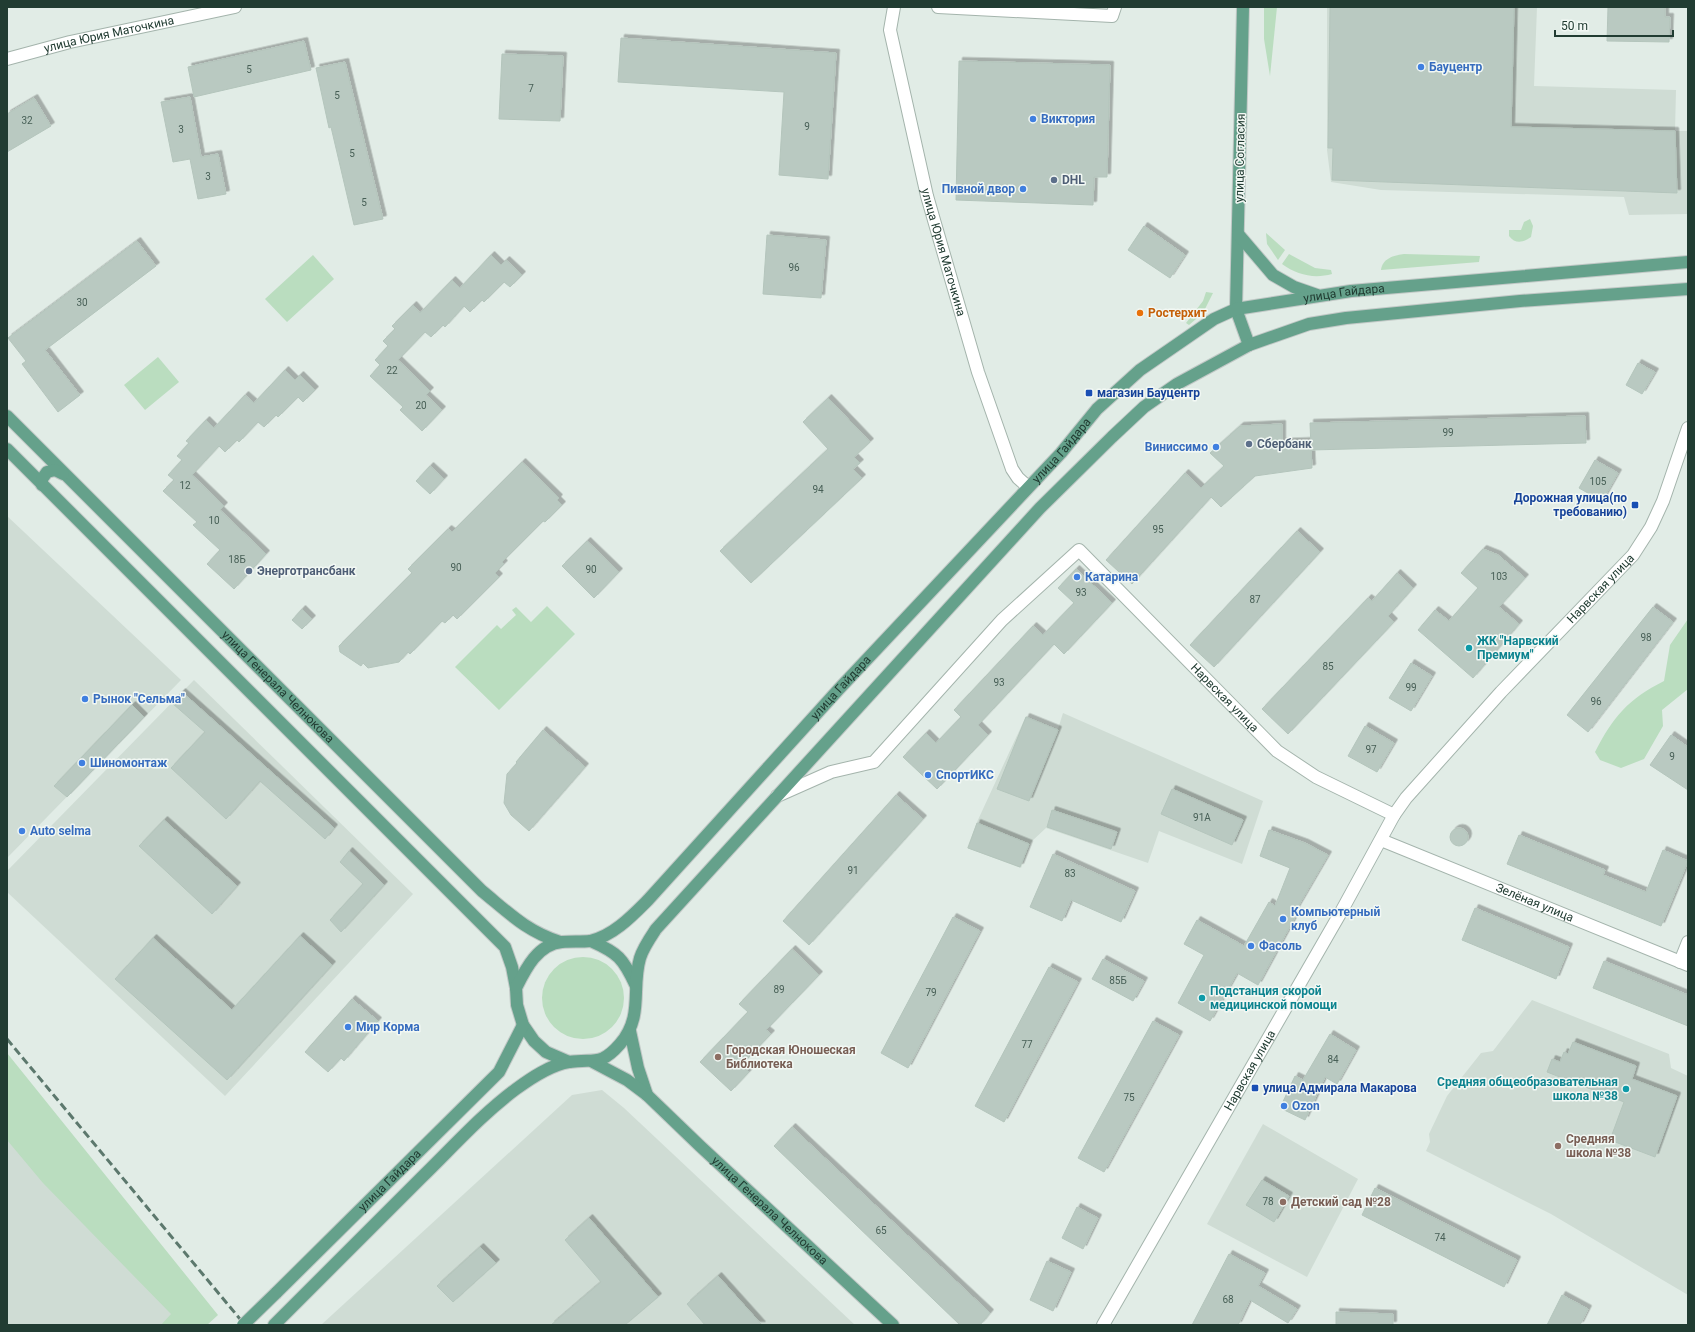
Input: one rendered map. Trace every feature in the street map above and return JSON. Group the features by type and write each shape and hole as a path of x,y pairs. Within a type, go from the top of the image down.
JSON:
{"main road":[{"name":"улица Согласия","path":"1236,309 1243,7"},
{"path":"1238,234 1272,275 1294,287 1320,295"},
{"name":"улица Гайдара","path":"569,1062 546,1052 534,1041 522,1025 516,1005 516,988 528,964 544,948 560,942 591,941 607,934 626,921 648,900 835,694 1061,453 1097,409 1118,389 1183,339 1214,319 1236,309 1320,295 1523,275 1688,262"},
{"name":"улица Гайдара","path":"274,1325 469,1131 515,1089 544,1071 569,1062 594,1062 607,1056 630,1031 635,1017 636,986 640,957 656,929 1040,508 1112,436 1144,407 1177,384 1249,345 1309,324 1346,318 1520,301 1688,289"},
{"path":"1236,309 1249,345"},
{"name":"улица Генерала Челнокова","path":"7,416 482,891 524,926 540,935 560,942"},
{"name":"улица Генерала Челнокова","path":"7,450 505,947 512,967 516,988"},
{"path":"42,485 44,475 50,470 66,475"},
{"name":"улица Гайдара","path":"591,941 613,951 626,966 636,986"},
{"name":"улица Гайдара","path":"243,1325 499,1072 522,1025"},
{"name":"улица Генерала Челнокова","path":"630,1031 638,1068 647,1095"},
{"name":"улица Генерала Челнокова","path":"594,1062 627,1080 647,1095 893,1325"}],"street":[{"name":"улица Юрия Маточкина","path":"7,59 70,42 235,7"},
{"name":"улица Юрия Маточкина","path":"894,7 890,30 927,196 978,372 1012,469 1018,478 1028,487"},
{"path":"938,7 1112,16 1114,7"},
{"name":"Нарвская улица","path":"1103,1325 1394,815 1406,798 1501,692 1633,555 1650,527 1663,501 1688,428"},
{"name":"Нарвская улица","path":"776,796 831,772 874,762 1002,620 1079,550 1277,751 1316,776 1394,815"},
{"name":"Зелёная улица","path":"1381,840 1684,964"},
{"path":"1684,964 1688,942"}],"shaded area":[{"name":"Бауцентр","path":"1327,7 1537,7 1534,86 1676,90 1675,131 1688,131 1688,214 1629,215 1624,197 1381,190 1331,182 1327,150"},
{"name":"Рынок \"Сельма\"","path":"7,516 181,680 7,858"},
{"path":"194,680 413,894 225,1096 7,892 7,871"},
{"path":"1063,713 1263,801 1242,864 1159,831 1148,863 1046,828 1031,842 1021,868 967,848 977,822 1026,716 1058,729"},
{"name":"Средняя школа №38","path":"1532,1000 1669,1054 1671,1068 1688,1076 1688,1295 1551,1214 1426,1151 1430,1142 1429,1134 1447,1096 1481,1053 1493,1051"},
{"path":"7,1082 201,1325 7,1325"},
{"path":"602,1090 624,1108 855,1325 321,1325 572,1095"},
{"name":"Детский сад №28","path":"1263,1124 1358,1179 1307,1277 1207,1224"}],"green space":[{"path":"1264,7 1277,7 1270,76 1264,39"},
{"path":"1530,219 1533,226 1531,237 1519,242 1511,239 1509,236 1509,230 1521,230 1524,222"},
{"path":"1266,233 1285,250 1278,260 1267,244"},
{"path":"1289,254 1315,268 1331,270 1332,274 1312,276 1294,271 1282,264"},
{"path":"313,255 334,279 287,322 265,299"},
{"path":"1396,255 1480,256 1479,262 1381,270 1386,260"},
{"path":"1206,292 1213,293 1203,313 1189,325 1186,323 1203,301"},
{"path":"158,357 179,382 145,410 124,385"},
{"path":"547,606 575,634 499,710 455,667 497,625 501,629 516,615 512,610 516,607 531,622"},
{"path":"1688,619 1688,689 1662,710 1663,726 1644,759 1621,768 1600,760 1595,752 1615,719 1631,702 1664,681 1670,645"},
{"path":"583,957 599,960 612,969 621,982 624,998 621,1014 612,1027 599,1036 583,1039 567,1036 554,1027 545,1014 542,998 545,982 554,969 567,960"},
{"path":"7,1053 218,1315 207,1325 161,1325 171,1314 43,1183 7,1140"}],"building":[{"name":"Бауцентр","path":"1330,7 1514,7 1511,127 1675,131 1677,193 1332,180 1333,148 1328,148"},
{"path":"1608,7 1665,7 1665,17 1670,17 1669,42 1607,41"},
{"path":"621,38 836,53 828,179 779,175 784,92 618,82"},
{"path":"304,41 311,70 194,97 188,67"},
{"path":"502,54 563,56 560,121 499,119"},
{"name":"Виктория","path":"959,61 1110,65 1107,177 1094,177 1093,205 956,200"},
{"path":"345,62 383,219 354,225 331,127 329,128 316,68"},
{"path":"190,97 201,157 218,154 226,194 198,199 190,159 173,162 161,102"},
{"path":"34,98 51,126 7,152 7,114"},
{"path":"1144,226 1185,255 1170,278 1128,250"},
{"path":"767,235 826,240 821,298 763,294"},
{"path":"137,241 156,266 45,350 80,395 58,412 22,364 26,361 8,338"},
{"path":"491,255 501,265 506,260 522,275 510,287 504,282 484,302 482,300 470,312 464,306 445,327 443,325 431,337 425,332 398,360 430,391 426,395 442,410 422,431 400,410 403,407 370,376 380,365 375,360 388,346 383,341 395,329 392,326 413,305 420,313 452,280 460,288"},
{"path":"1638,363 1655,372 1642,394 1626,385"},
{"path":"285,370 295,380 300,375 315,390 303,402 298,397 278,417 276,415 264,427 258,422 239,442 237,440 225,452 219,446 192,475 224,506 220,510 266,554 234,589 207,564 220,550 193,525 197,522 163,491 174,480 168,475 182,460 177,456 189,443 186,441 206,420 214,428 245,395 254,403"},
{"path":"828,398 870,442 854,457 860,463 853,469 862,478 751,583 720,551 828,449 803,422"},
{"path":"1585,416 1586,443 1311,450 1312,468 1255,476 1221,507 1211,497 1132,584 1106,560 1185,473 1201,488 1224,466 1210,453 1240,426 1282,424 1282,442 1310,441 1311,449 1310,423"},
{"path":"1595,460 1618,473 1602,501 1579,488"},
{"path":"522,462 559,498 557,500 562,505 545,522 543,521 502,562 504,564 495,573 499,577 457,619 453,615 445,623 442,621 410,654 408,652 399,662 368,668 363,663 361,666 340,652 339,646 412,573 408,569 448,529 452,532"},
{"path":"430,466 444,479 430,494 416,481"},
{"path":"1297,531 1320,552 1214,667 1190,645"},
{"path":"587,541 619,572 594,598 562,566"},
{"name":"ЖК \"Нарвский Премиум\"","path":"1483,549 1498,555 1525,578 1499,607 1519,624 1473,678 1418,630 1435,610 1449,621 1478,588 1461,573"},
{"path":"1076,569 1112,603 1064,654 1054,644 978,725 988,735 937,789 903,757 926,733 936,743 961,717 954,710 1033,626 1043,635 1074,603 1058,588"},
{"path":"1397,573 1413,588 1388,616 1394,622 1288,734 1262,709 1368,598 1372,601"},
{"path":"1653,607 1673,622 1588,732 1567,715"},
{"path":"302,609 312,619 302,629 292,620"},
{"path":"1411,663 1432,676 1411,711 1389,698"},
{"path":"182,692 334,828 325,839 260,781 226,819 171,768 205,732 172,703"},
{"path":"132,705 144,717 67,797 54,786"},
{"path":"1026,717 1058,730 1029,801 997,789"},
{"path":"1365,726 1394,743 1377,772 1348,756"},
{"path":"543,730 585,767 529,831 511,815 504,803 507,774"},
{"path":"1671,735 1688,747 1688,790 1650,765"},
{"path":"1172,789 1243,820 1232,845 1161,814"},
{"path":"896,795 923,819 809,945 783,921"},
{"path":"1052,810 1117,832 1111,849 1047,827"},
{"path":"164,820 237,886 212,914 139,846"},
{"path":"977,823 1029,844 1020,867 968,848"},
{"path":"1459,828 1465,831 1468,837 1465,843 1459,846 1453,843 1450,837 1453,831"},
{"path":"1269,830 1305,843 1328,855 1293,915 1295,917 1258,985 1237,973 1210,1021 1178,1003 1204,955 1184,944 1197,920 1244,946 1269,902 1275,906 1290,868 1260,856"},
{"path":"1519,835 1605,870 1603,875 1646,892 1663,850 1688,861 1661,926 1507,864"},
{"path":"349,851 384,885 341,932 330,920 363,884 340,862"},
{"path":"1053,854 1135,891 1121,922 1071,900 1062,921 1030,907"},
{"path":"1475,908 1569,947 1556,979 1462,940"},
{"path":"953,917 980,931 908,1068 881,1053"},
{"path":"300,936 332,965 227,1080 115,979 153,938 232,1010"},
{"path":"792,949 819,975 766,1030 771,1034 741,1065 749,1072 731,1091 700,1062 748,1012 739,1004"},
{"path":"1103,959 1144,981 1133,1001 1092,979"},
{"path":"1604,961 1688,995 1688,1026 1593,988"},
{"path":"1049,967 1078,982 1004,1122 975,1106"},
{"path":"352,999 378,1021 344,1061 341,1058 328,1072 305,1052"},
{"path":"1153,1021 1179,1035 1104,1172 1078,1158"},
{"path":"1330,1034 1356,1050 1337,1084 1325,1077 1305,1120 1280,1108 1295,1076 1303,1080"},
{"name":"Средняя общеобразовательная школа №38","path":"1573,1042 1636,1066 1632,1079 1677,1096 1655,1157 1610,1140 1624,1102 1547,1072 1552,1059 1560,1062 1564,1052 1568,1054"},
{"path":"792,1127 990,1313 980,1325 960,1325 774,1146"},
{"path":"1262,1180 1289,1196 1274,1222 1246,1205"},
{"path":"1375,1188 1517,1260 1504,1287 1362,1215"},
{"path":"1077,1207 1098,1218 1083,1249 1062,1238"},
{"path":"589,1218 658,1297 625,1325 551,1325 601,1282 565,1240"},
{"path":"480,1247 496,1263 453,1302 437,1286"},
{"path":"1229,1254 1265,1273 1258,1286 1297,1309 1288,1323 1250,1300 1238,1325 1192,1325"},
{"path":"1047,1261 1071,1272 1053,1311 1030,1300"},
{"path":"718,1276 762,1325 705,1325 687,1304"},
{"path":"1562,1295 1588,1309 1580,1325 1547,1325"},
{"path":"1336,1312 1393,1314 1393,1325 1336,1325"}],"railway":[{"path":"7,1039 245,1325"}],"place":[{"name":"Бауцентр","path":"1421,67"},
{"name":"Виктория","path":"1033,119"},
{"name":"DHL","path":"1054,180"},
{"name":"Пивной двор","path":"1023,189"},
{"name":"Ростерхит","path":"1140,313"},
{"name":"магазин Бауцентр","path":"1089,393"},
{"name":"Сбербанк","path":"1249,444"},
{"name":"Виниссимо","path":"1216,447"},
{"name":"Дорожная улица(по требованию)","path":"1635,505"},
{"name":"Энерготрансбанк","path":"249,571"},
{"name":"Катарина","path":"1077,577"},
{"name":"ЖК \"Нарвский Премиум\"","path":"1469,648"},
{"name":"Рынок \"Сельма\"","path":"85,699"},
{"name":"Шиномонтаж","path":"82,763"},
{"name":"СпортИКС","path":"928,775"},
{"name":"Auto selma","path":"22,831"},
{"name":"Компьютерный клуб","path":"1283,919"},
{"name":"Фасоль","path":"1251,946"},
{"name":"Подстанция скорой медицинской помощи","path":"1202,998"},
{"name":"Мир Корма","path":"348,1027"},
{"name":"Городская Юношеская Библиотека","path":"718,1057"},
{"name":"улица Адмирала Макарова","path":"1255,1088"},
{"name":"Средняя общеобразовательная школа №38","path":"1626,1089"},
{"name":"Ozon","path":"1284,1106"},
{"name":"Средняя школа №38","path":"1558,1146"},
{"name":"Детский сад №28","path":"1283,1202"}]}
